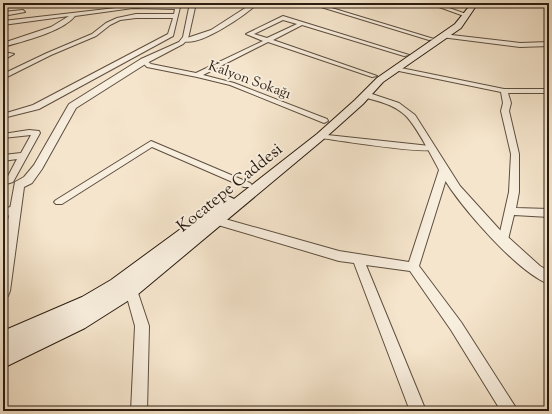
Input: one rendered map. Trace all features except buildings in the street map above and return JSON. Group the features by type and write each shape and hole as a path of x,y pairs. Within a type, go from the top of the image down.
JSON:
{"main road":[{"name":"Kocatepe Caddesi","path":"3,340 88,303 117,285 247,185 324,121 464,18 475,3"},
{"name":"Kocatepe Caddesi","path":"3,358 79,322 131,290 321,136 361,94 374,76 437,37"}],"street":[{"path":"3,6 35,3"},
{"path":"184,40 193,3"},
{"path":"3,188 19,185 28,180 38,167 72,106 144,61 184,40 199,38 214,31 256,3"},
{"path":"310,3 437,37 520,45 549,44"},
{"path":"430,3 464,18"},
{"path":"3,23 133,7 179,5 171,34 148,48 36,107 3,116"},
{"path":"3,14 23,11"},
{"path":"3,45 52,28 72,18 74,14"},
{"path":"3,77 44,56 94,35 108,24 119,19 136,16 176,16"},
{"path":"374,76 249,34 283,18 406,55"},
{"path":"197,75 301,24"},
{"path":"3,58 11,54"},
{"name":"Kalyon Sokağı","path":"144,61 149,66 197,75 232,84 324,121"},
{"path":"396,68 504,91 549,91"},
{"path":"504,91 507,103 505,110 515,154 514,192 504,241"},
{"path":"361,94 395,103 404,108 412,117 430,149 456,189 504,241 535,270 549,278"},
{"path":"3,136 29,132 36,133 10,180 3,182"},
{"path":"321,136 430,149"},
{"path":"59,202 151,144 247,185"},
{"path":"3,158 25,155"},
{"path":"413,268 444,170"},
{"path":"3,291 14,210 19,185"},
{"path":"3,213 14,210"},
{"path":"510,211 549,213"},
{"path":"218,221 338,256 413,268 456,326 510,411"},
{"path":"358,259 418,411"},
{"path":"131,290 142,326 140,411"}]}
